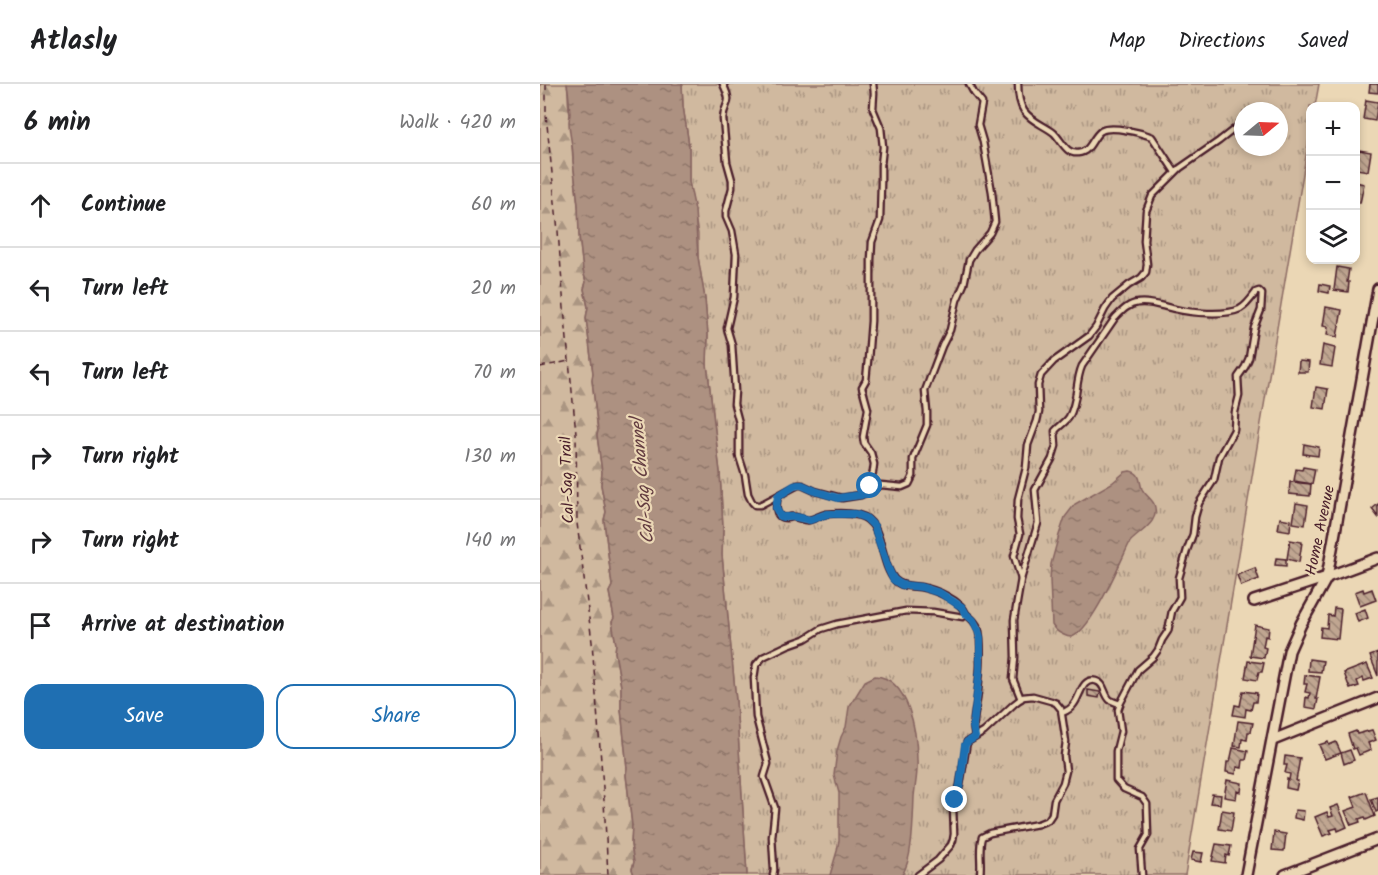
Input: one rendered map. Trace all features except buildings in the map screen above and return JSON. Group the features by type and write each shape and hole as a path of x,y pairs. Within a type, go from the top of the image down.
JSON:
{"street":[{"name":"Home Avenue","path":"1246,875 1288,651 1300,624 1327,577 1378,289"},
{"path":"1254,601 1378,558"},
{"path":"1273,740 1378,698"},
{"path":"1285,875 1378,839"}],"lane":[{"path":"723,84 729,95 723,119 727,162 732,180 726,217 732,231 736,254 734,297 728,328 732,345 734,404 739,423 739,456 749,498 756,505 798,485 838,498 861,495 881,484 902,487 911,480 914,459 927,425 925,391 950,330 969,260 990,233 995,222 992,192 978,125 979,114 983,106 969,84"},
{"path":"866,493 874,464 863,437 868,409 862,387 866,380 868,360 872,242 880,220 883,147 881,128 873,109 873,84"},
{"path":"1018,84 1020,102 1026,114 1052,132 1069,151 1084,152 1100,132 1109,128 1117,129 1152,137 1175,172"},
{"path":"1021,579 1014,556 1020,534 1017,519 1018,499 1026,468 1028,445 1038,421 1039,379 1049,366 1093,332 1112,299 1146,272 1144,241 1147,207 1155,192 1175,172 1234,129"},
{"path":"1021,699 1013,679 1016,657 1014,620 1021,579 1038,523 1035,490 1053,459 1056,446 1055,431 1071,414 1082,366 1115,318 1126,308 1141,302 1177,310 1234,311 1246,305 1259,291 1262,298 1262,310 1254,328 1249,358 1238,377 1239,396 1234,430 1219,458 1214,480 1198,503 1193,534 1179,578 1180,597 1172,611 1168,631 1158,650 1138,670 1118,710 1121,731 1116,751 1116,780 1125,789 1142,797 1148,808 1148,835 1140,849 1142,875"},
{"path":"778,496 776,508 782,517 810,520 827,514 855,514 866,518 874,526 893,579 902,585 921,587 940,593 962,607 976,624 980,637 980,669 973,726 975,737"},
{"path":"773,875 772,837 775,808 765,782 764,777 768,764 756,717 754,678 759,660 805,639 820,629 837,624 906,611 933,612 963,617 966,614"},
{"path":"1062,713 1074,705 1082,687 1095,680 1101,684 1108,698 1120,704"},
{"path":"918,875 938,860 953,840 953,807 960,785 967,742 990,728 1021,699 1033,696 1052,701 1059,706 1062,713 1066,742 1064,756 1066,771 1063,783 1054,800 1052,814 1044,822 990,833 982,837 979,849 982,865 980,875"}],"path":[{"name":"Cal-Sag Trail","path":"546,84 546,115 576,433 577,523 593,652 608,875"},
{"path":"540,367 570,361"}],"green space":[{"path":"540,84 567,84 568,88 580,224 579,235 588,307 586,318 602,472 601,485 606,512 604,520 612,586 609,592 621,686 634,875 540,875"},
{"path":"682,84 1319,84 1316,102 1306,102 1306,156 1185,875 747,875 736,701 722,555 720,472 707,364 708,335 705,299 698,257 698,234 689,182 689,145"}],"water":[{"name":"Cal-Sag Channel","path":"567,84 682,84 689,145 689,182 695,210 698,257 705,299 708,335 707,364 720,472 722,555 736,701 747,875 634,875 632,869 634,862 631,845 632,825 626,775 621,686 609,592 612,586 604,520 606,512 601,485 602,472 586,318 588,307 584,289 586,282 579,235"},
{"path":"1130,471 1138,475 1142,489 1154,504 1155,516 1148,526 1130,542 1105,595 1087,623 1079,633 1071,637 1066,636 1057,632 1052,625 1050,580 1051,564 1065,517 1075,504"},
{"path":"875,676 887,679 896,686 903,696 913,722 917,770 912,838 906,868 902,875 830,875 839,840 839,793 834,775 837,751 846,727 849,707 865,681"}],"route":[{"path":"870,486 866,493 842,498 802,485 794,486 778,496 776,508 780,516 786,518 796,517 810,520 827,514 855,514 866,518 874,526 893,579 902,585 921,587 940,593 962,607 976,624 980,637 980,669 973,726 975,737 965,745 960,785 955,800"}]}
